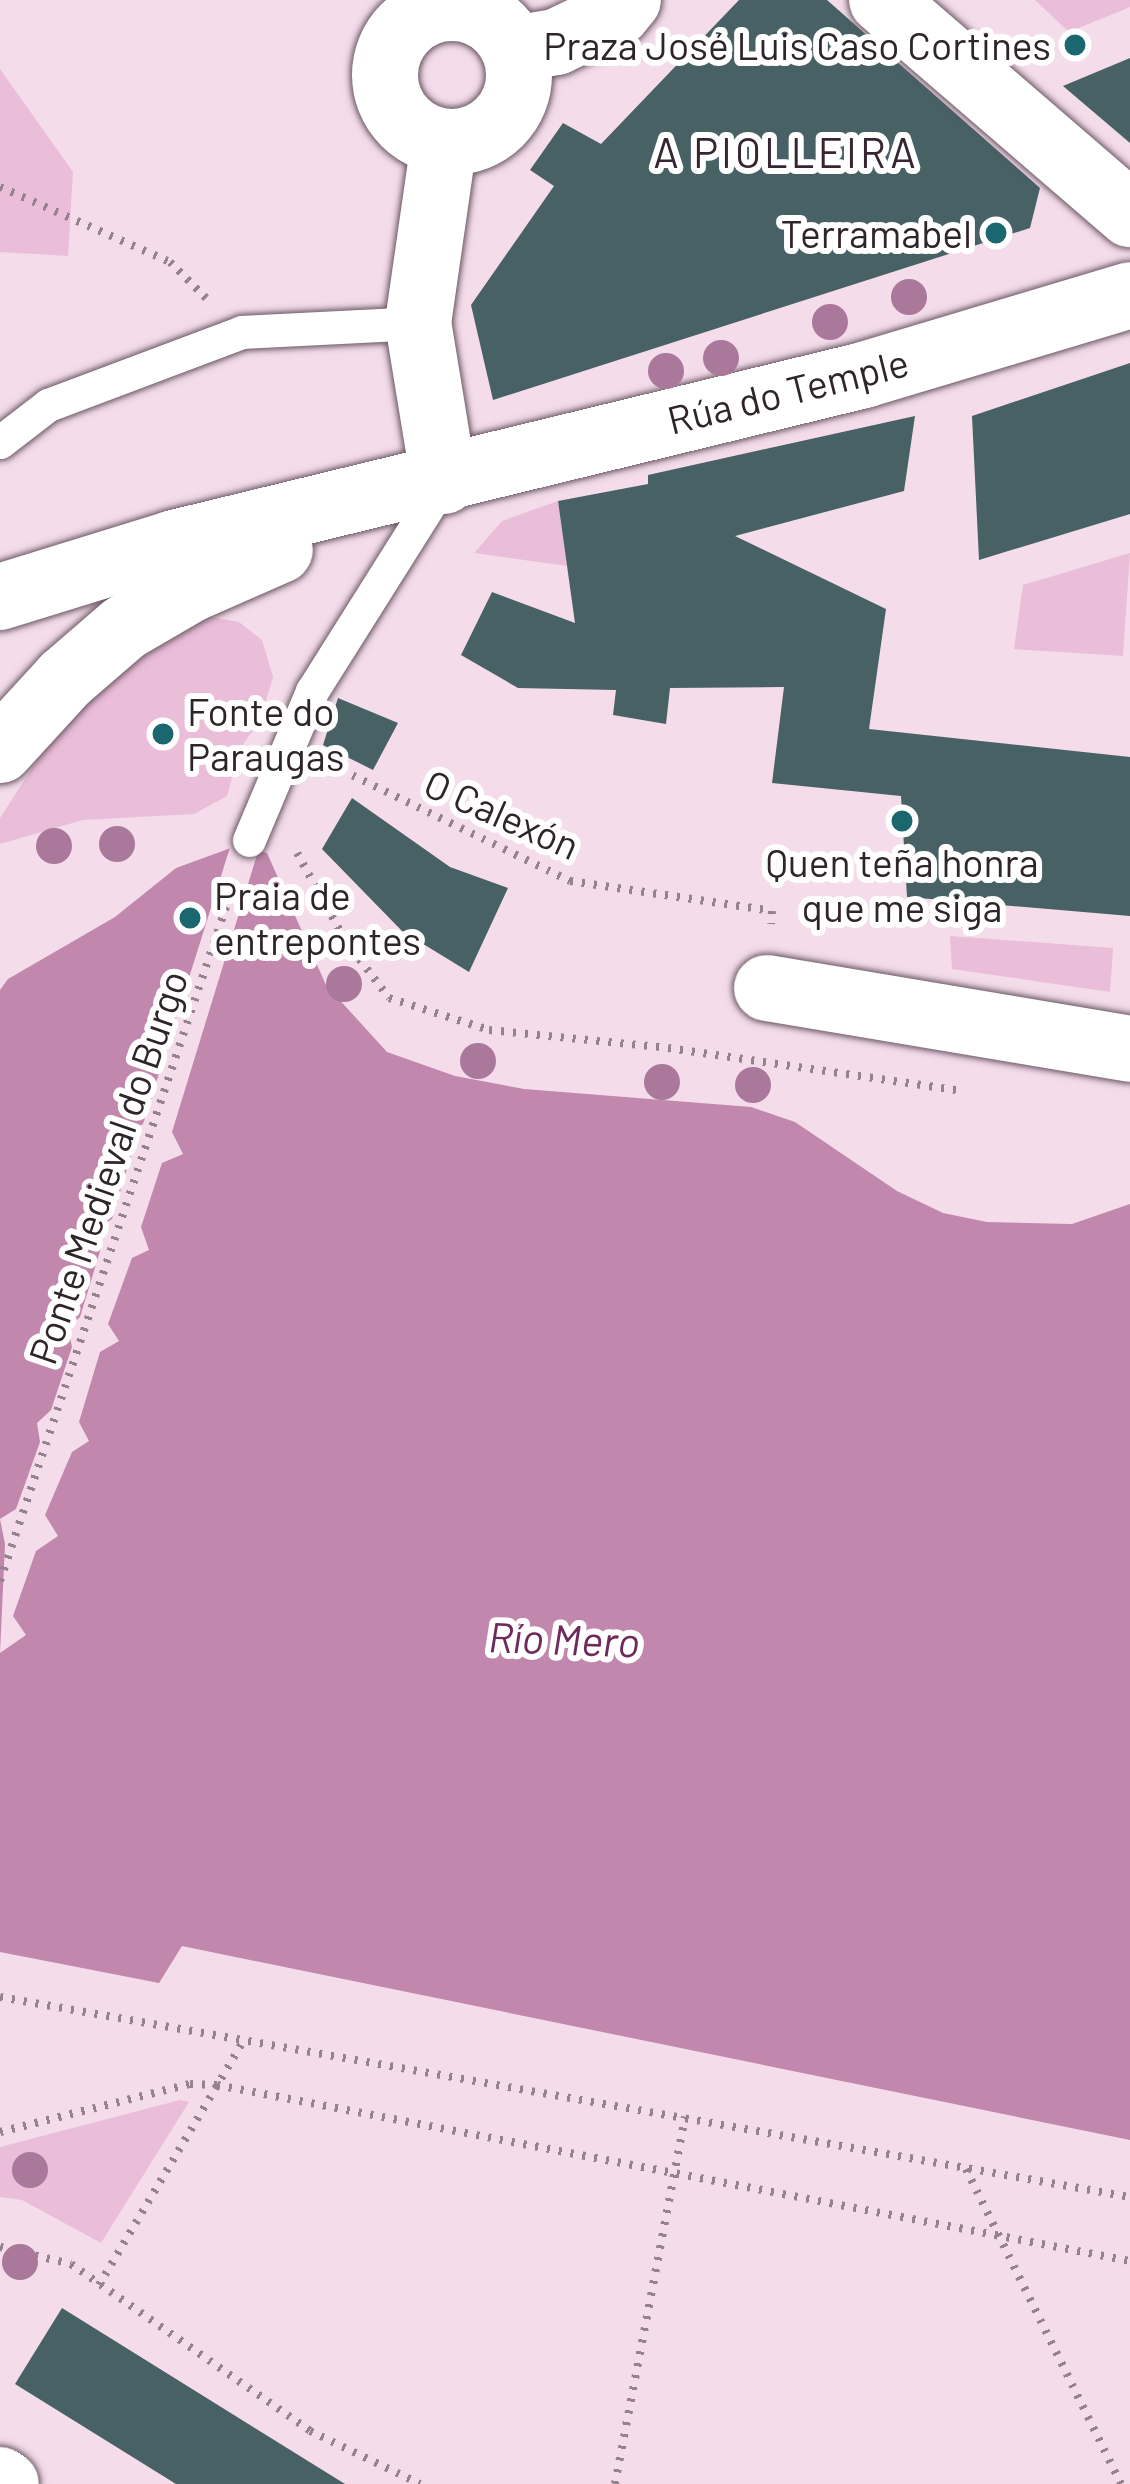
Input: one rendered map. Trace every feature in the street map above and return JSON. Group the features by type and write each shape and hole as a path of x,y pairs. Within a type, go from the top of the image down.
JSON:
{"main road":[{"path":"514,49 556,42 616,13 628,0"},
{"path":"882,0 1130,214"},
{"path":"463,8 485,16 514,49 519,68 511,108 488,133 444,142 421,136 398,117 386,92 388,50 413,9 463,8"},
{"path":"444,142 418,323 444,481"},
{"name":"Rúa do Temple","path":"0,597 174,543 444,481 537,453 864,375 1130,295"},
{"name":"Rúa do Temple","path":"0,750 65,679 124,628 191,589 444,481"},
{"path":"767,988 1130,1048"}],"lane":[{"path":"0,442 48,405 242,332 418,323"},
{"path":"249,840 268,785 312,691 444,481"}],"path":[{"path":"0,187 170,262 242,332"},
{"name":"O Calexón","path":"287,742 570,881 772,911 767,988"},
{"path":"268,785 306,872 345,940 388,998 489,1030 668,1048 977,1094"},
{"name":"Ponte Medieval do Burgo","path":"0,1581 249,840"},
{"path":"0,1997 1130,2197"},
{"path":"99,2285 244,2040"},
{"path":"0,2132 190,2084 218,2085 1130,2261"},
{"path":"615,2484 685,2117"},
{"path":"966,2168 1121,2484"},
{"path":"0,2247 71,2264 310,2431 421,2484"}],"shaded area":[{"path":"1035,0 1130,0 1130,7 1069,32"},
{"path":"0,69 73,172 68,256 0,252"},
{"path":"558,501 567,566 474,553 502,521"},
{"path":"1130,553 1123,656 1014,649 1023,585"},
{"path":"211,617 239,622 262,640 273,677 260,720 240,749 227,796 194,814 83,820 0,844 0,818 49,742 104,685 182,626"},
{"path":"950,936 1113,948 1110,992 952,969"},
{"path":"180,2100 189,2102 101,2243 22,2200 0,2197 0,2147"}],"water":[{"name":"Río Mero","path":"239,845 267,853 326,985 387,1052 455,1076 524,1089 751,1107 795,1122 897,1191 943,1213 987,1222 1072,1224 1130,1204 1130,2140 182,1946 159,1983 0,1952 0,990 8,979 115,917 176,868"}],"pier":[{"path":"232,841 260,845 172,1132 183,1154 162,1163 141,1227 149,1250 132,1258 108,1324 119,1341 100,1352 79,1422 89,1441 72,1452 45,1515 58,1536 36,1551 13,1616 26,1635 0,1653 5,1544 0,1519 16,1509 40,1442 37,1423 51,1410 72,1347 68,1328 80,1317 101,1248 95,1230 112,1219 131,1155 123,1134 143,1124"}],"building":[{"path":"739,0 827,0 1040,188 1030,228 493,400 471,305 554,186 530,170 563,123 601,144"},
{"path":"1130,58 1130,143 1063,86"},
{"path":"1130,363 1130,514 979,560 972,416"},
{"path":"915,416 904,491 735,536 886,609 869,729 1130,757 1130,916 907,897 901,796 772,783 784,687 670,688 666,724 613,715 616,690 518,688 461,655 492,592 575,623 558,501 648,484 648,475"},
{"path":"338,698 398,723 373,770 323,745"},
{"path":"352,798 450,867 508,888 469,972 402,931 322,849"},
{"path":"62,2308 345,2484 176,2484 15,2384"}],"place":[{"name":"Praza José Luis Caso Cortines","path":"1075,45"},
{"name":"Terramabel","path":"996,233"},
{"name":"Fonte do Paraugas","path":"163,734"},
{"name":"Quen teña honra que me siga","path":"902,821"},
{"name":"Praia de entrepontes","path":"190,918"}],"district":[{"name":"A PIOLLEIRA","path":"786,151"}]}
